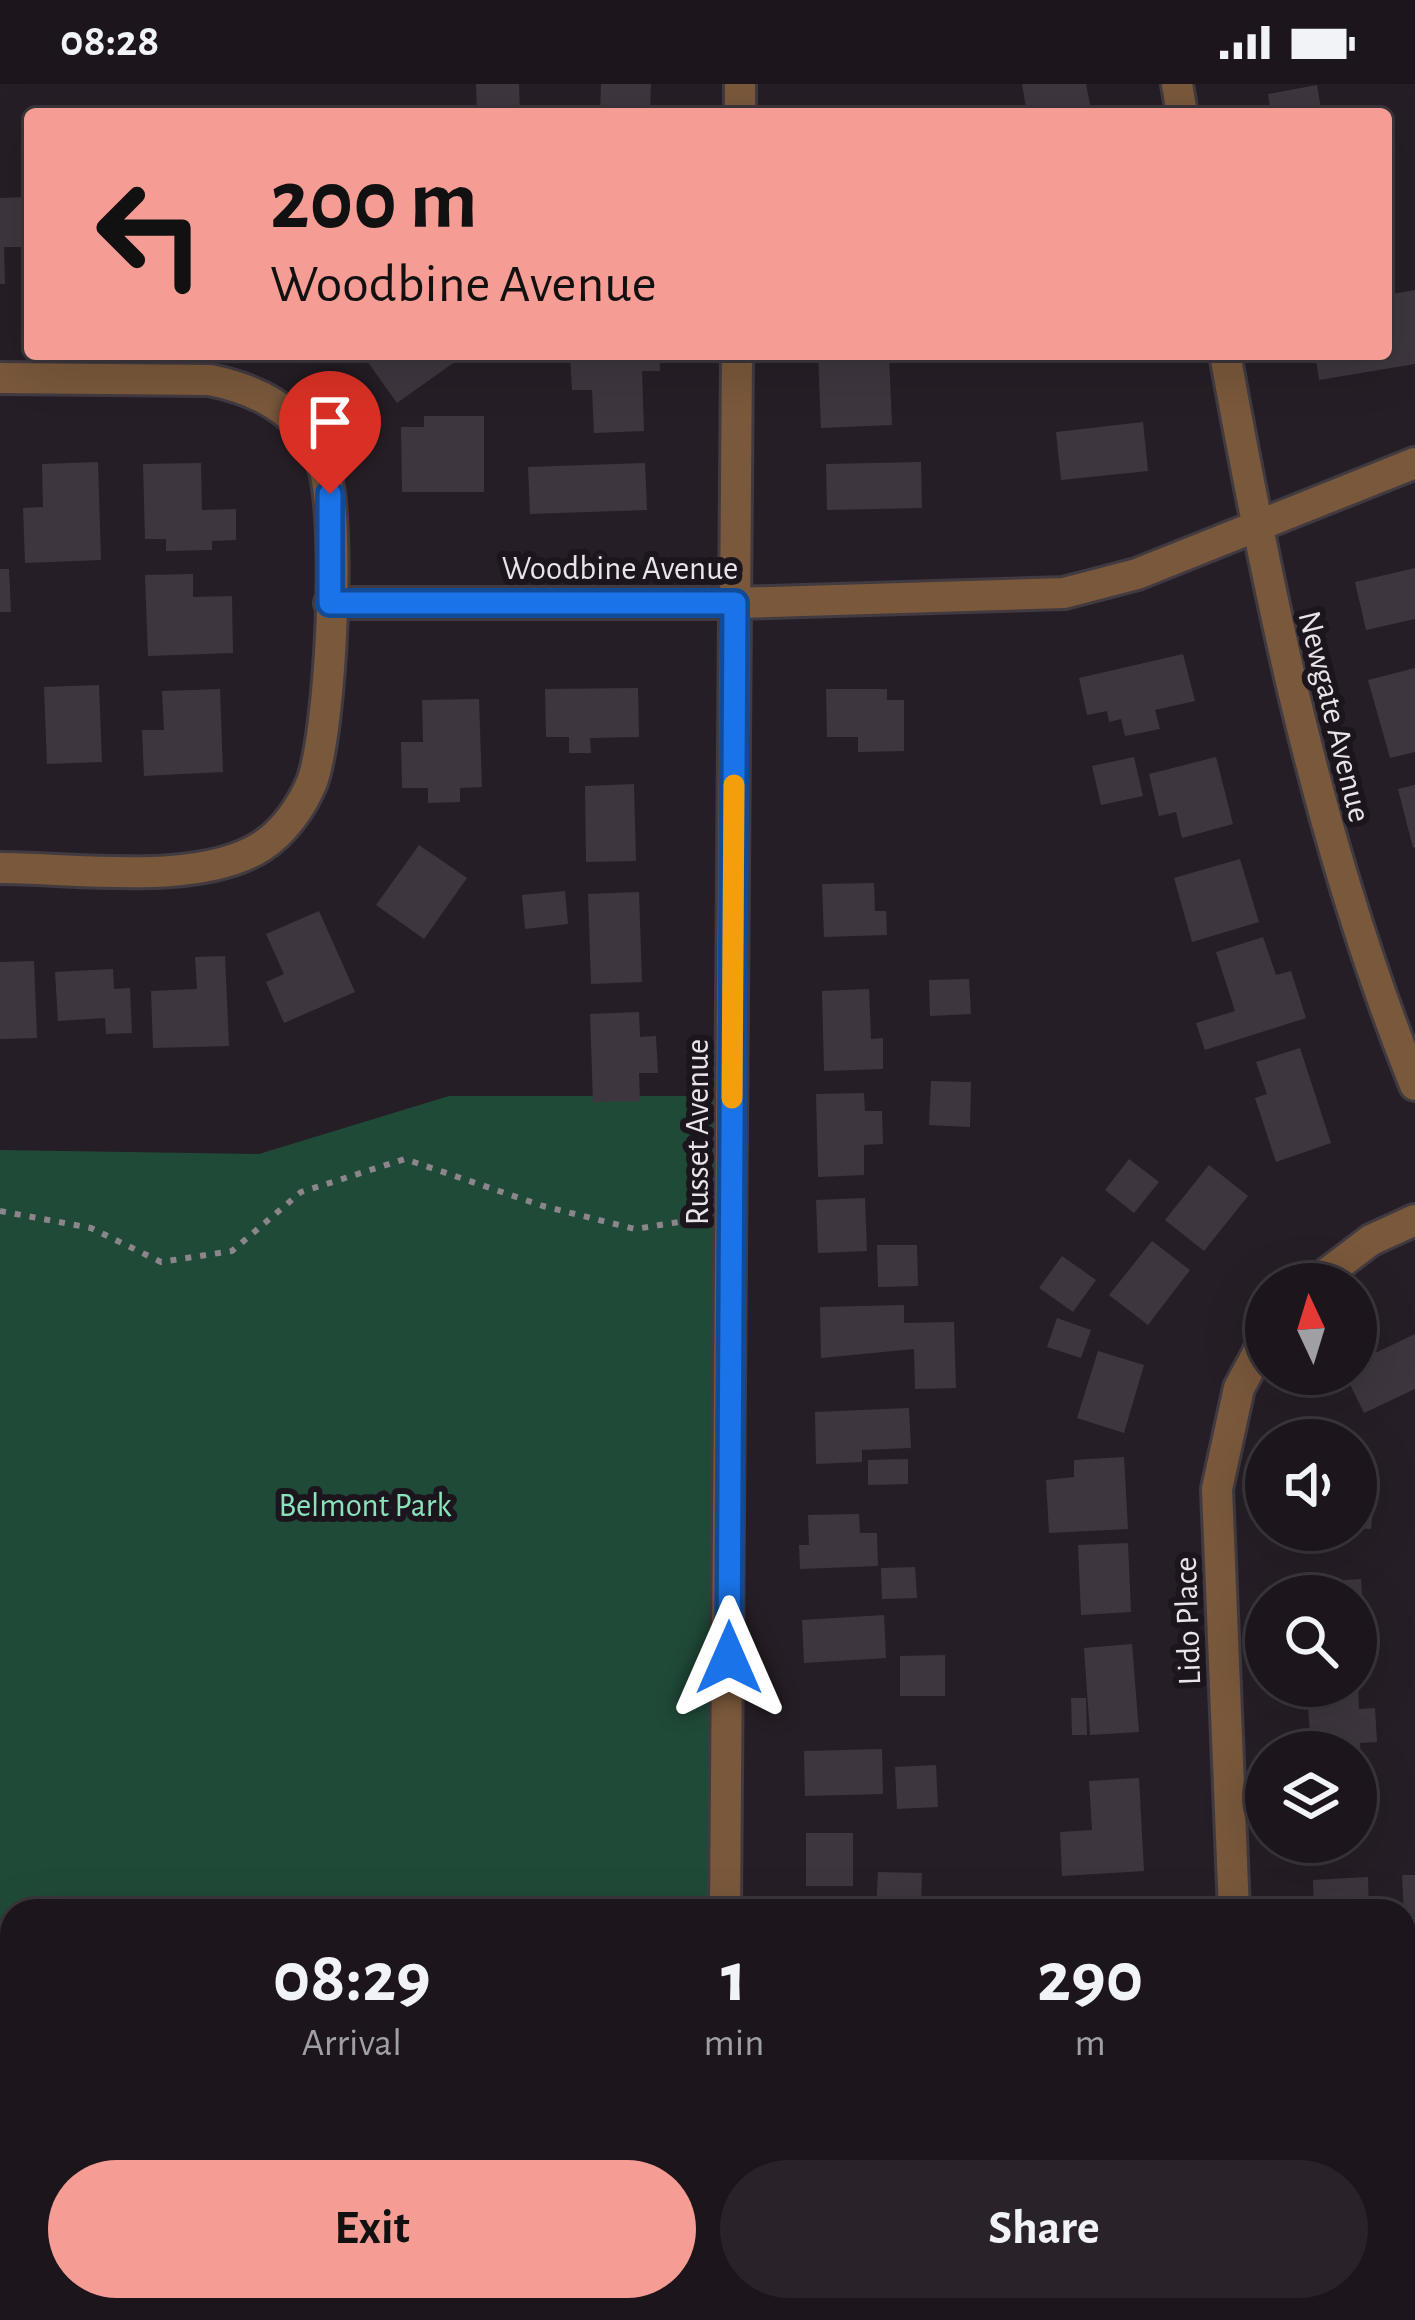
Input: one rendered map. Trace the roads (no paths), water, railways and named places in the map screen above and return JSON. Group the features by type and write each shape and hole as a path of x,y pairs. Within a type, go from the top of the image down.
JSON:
{"street":[{"name":"Russet Avenue","path":"725,1899 737,360"},
{"name":"Newgate Avenue","path":"1226,360 1256,524 1327,832 1373,981 1415,1084"},
{"path":"0,378 210,380 244,387 280,406 306,432 322,463 330,494 330,603 319,753 311,783 292,818 267,843 240,859 205,869 0,868"},
{"name":"Woodbine Avenue","path":"330,603 735,603 1002,599 1064,593 1137,574 1415,463"},
{"path":"1341,1263 1371,1240 1415,1220"},
{"name":"Lido Place","path":"1234,1899 1217,1489 1245,1377"}],"park label":[{"name":"Belmont Park","path":"365,1504"}]}
